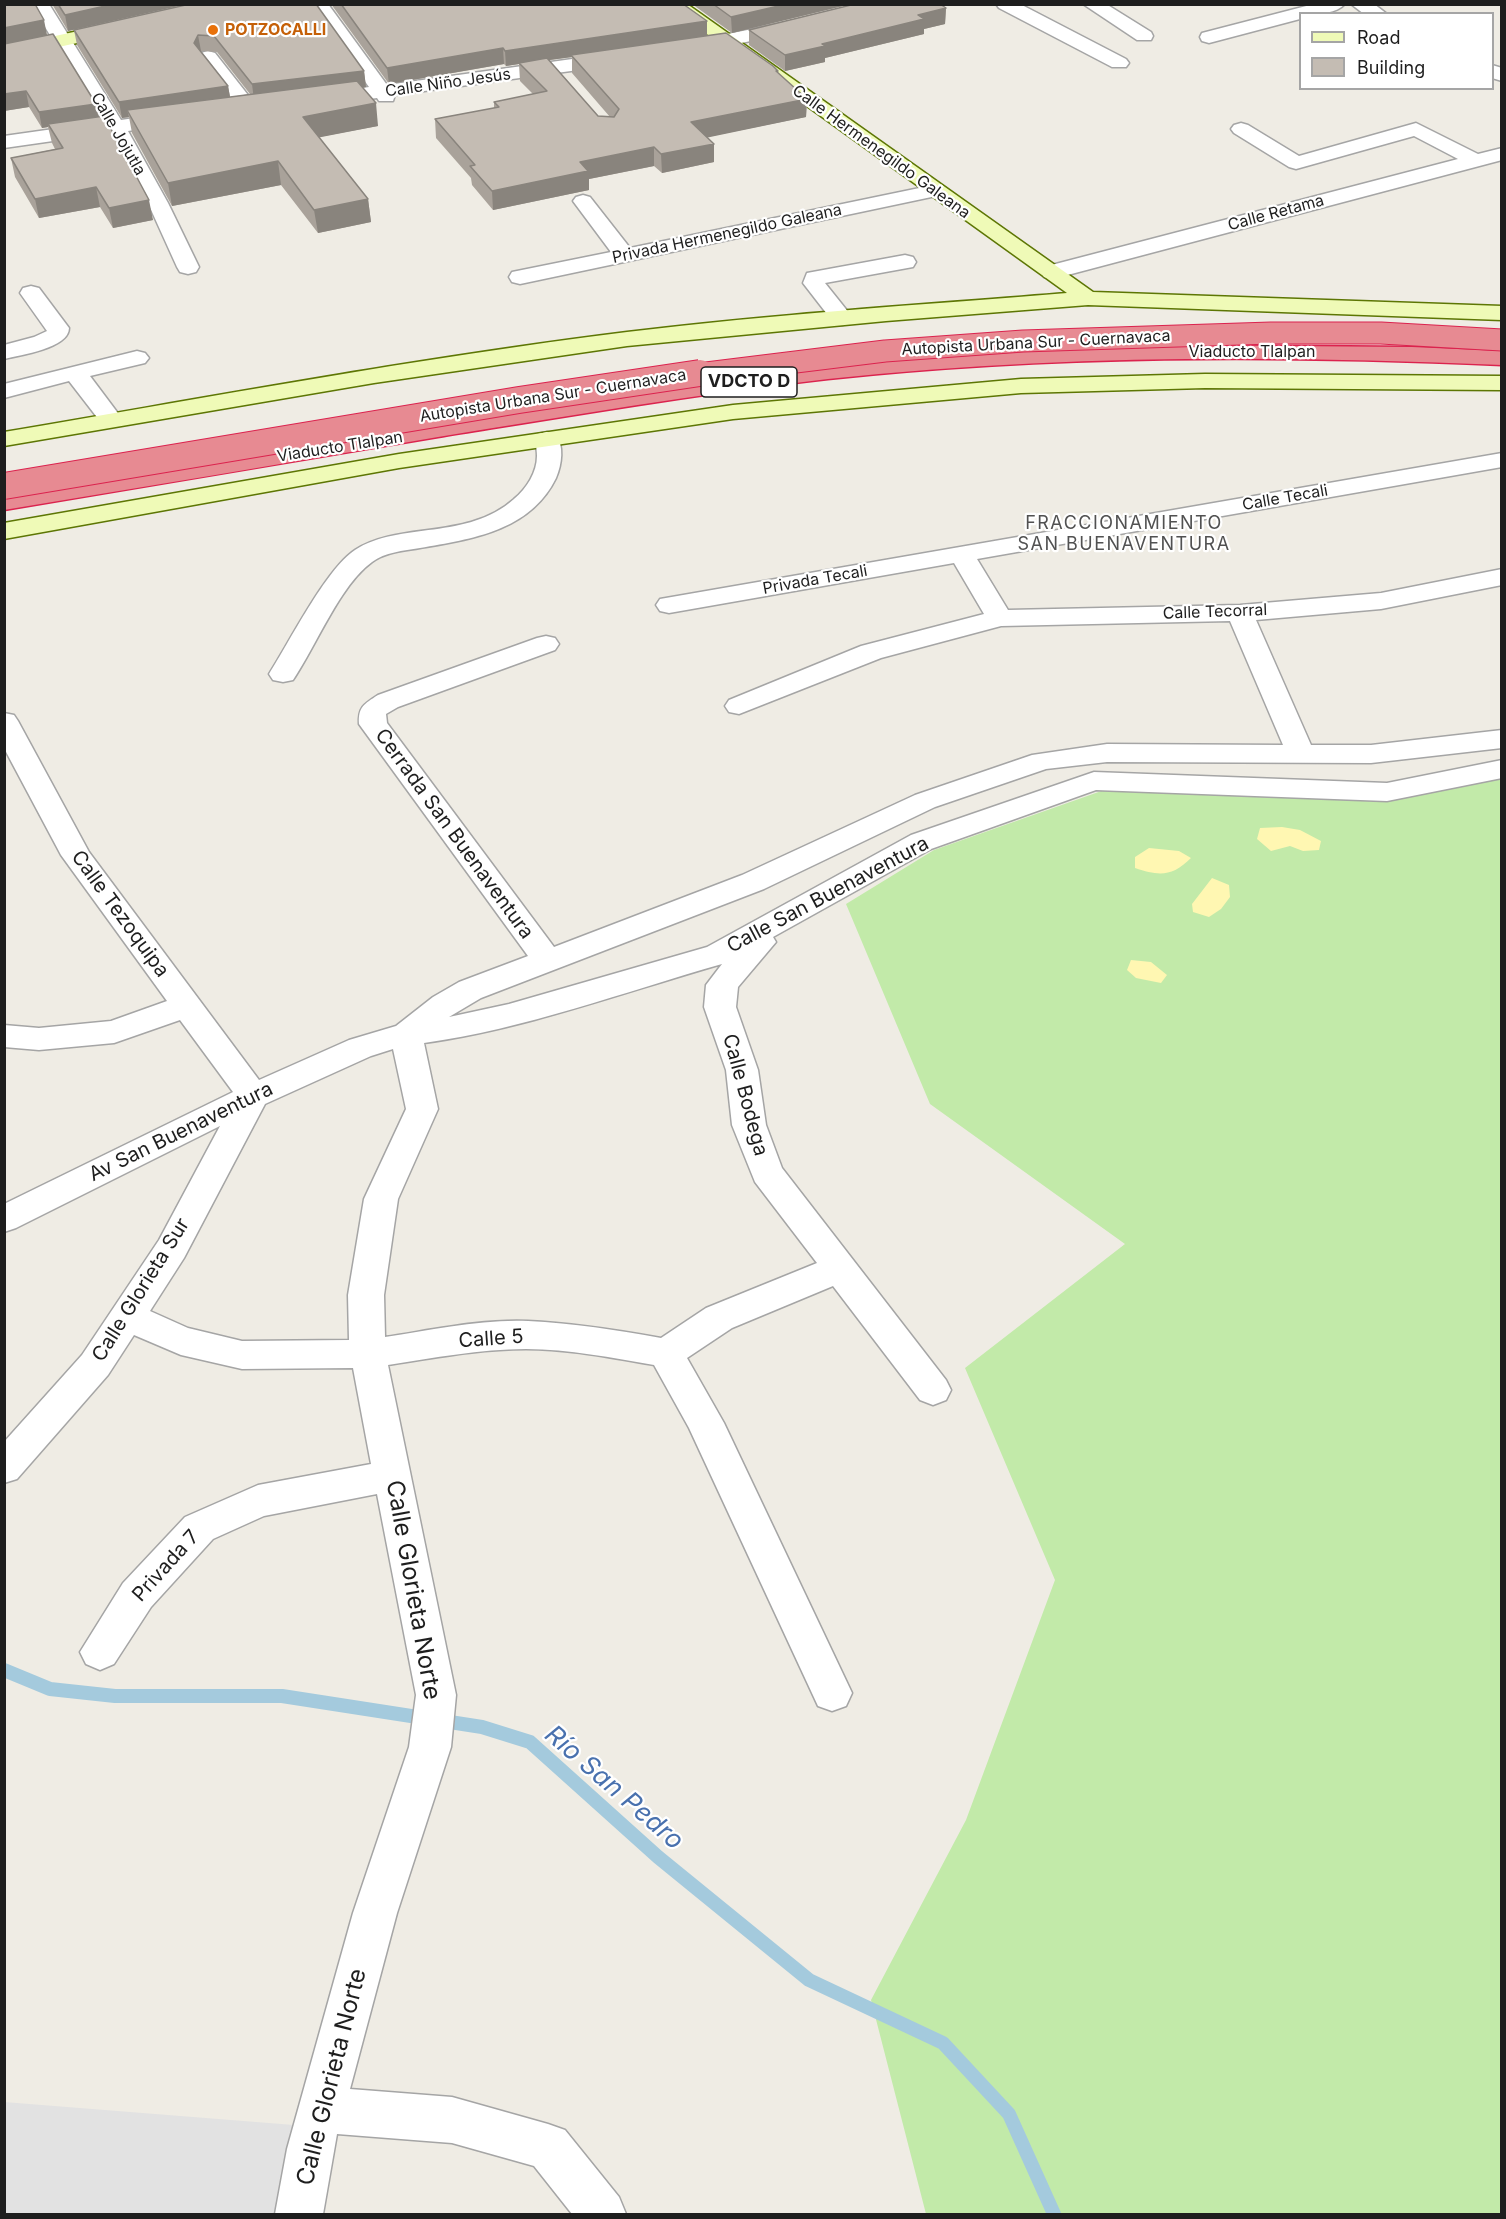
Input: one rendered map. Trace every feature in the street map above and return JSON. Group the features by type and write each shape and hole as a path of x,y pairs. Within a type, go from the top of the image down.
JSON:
{"highway":[{"name":"Viaducto Tlalpan","path":"4,480 578,384 887,347 1038,335 1258,330 1502,340"},
{"name":"Autopista Urbana Sur - Cuernavaca","path":"4,486 531,398 741,367 885,351 1023,341 1271,333 1381,333 1502,340"},
{"name":"Autopista Urbana Sur - Cuernavaca","path":"4,495 541,406 738,377 890,361 1013,353 1184,347 1371,347 1502,354"},
{"name":"Viaducto Tlalpan","path":"4,503 595,404 831,372 1060,356 1154,352 1412,354 1502,358"}],"main road":[{"name":"Calle Hermenegildo Galeana","path":"674,4 934,191 1088,298"},
{"path":"4,53 58,35 136,18"},
{"path":"4,40 58,35"},
{"path":"4,439 374,376 627,339 842,318 1088,298 1502,313"},
{"name":"Viaducto Tlalpan","path":"4,531 399,461 733,412 1021,386 1217,381 1502,383"}],"street":[{"name":"Calle Jojutla","path":"40,4 115,126 158,203 188,267"},
{"path":"318,4 384,95"},
{"path":"1005,4 1119,63"},
{"path":"1092,4 1144,36"},
{"path":"1308,12 1336,4"},
{"path":"1360,4 1374,12"},
{"path":"1209,37 1299,14"},
{"path":"670,50 728,42 808,23"},
{"name":"Calle Niño Jesús","path":"304,101 384,95 635,56"},
{"path":"208,57 248,108"},
{"path":"554,68 571,88"},
{"path":"226,111 270,105"},
{"path":"4,142 192,115"},
{"path":"1241,129 1296,163"},
{"path":"1274,169 1416,129 1474,160"},
{"name":"Calle Retama","path":"1052,272 1502,154"},
{"name":"Privada Hermenegildo Galeana","path":"520,277 934,191"},
{"path":"583,201 625,255"},
{"path":"842,318 814,283 815,278 905,262"},
{"path":"4,352 42,342 58,333 58,328 31,293"},
{"path":"4,391 137,358"},
{"path":"75,373 111,420"},
{"path":"283,675 342,580 359,559 380,548 476,531 514,514 528,501 544,479 551,456 546,440"},
{"name":"Calle Tecali","path":"962,555 1502,460"},
{"path":"962,555 1000,618"},
{"name":"Privada Tecali","path":"669,604 962,555"},
{"name":"Calle Tecorral","path":"739,706 872,652 1000,618 1240,613 1382,601 1502,577"},
{"path":"1240,613 1301,755"},
{"name":"Cerrada San Buenaventura","path":"546,644 388,700 372,711 373,724 548,961"},
{"name":"Calle Tezoquipa","path":"4,721 75,855 253,1096"},
{"name":"Calle San Buenaventura","path":"406,1034 444,1005 470,990 753,882 924,801 1042,761 1107,753 1371,754 1502,739"},
{"name":"Calle San Buenaventura","path":"360,1048 406,1034 467,1026 718,954 921,842 1094,781 1387,792 1502,769"},
{"name":"Calle Bodega","path":"787,915 735,968 722,985 720,1007 742,1070 749,1125 767,1173 933,1390"},
{"path":"4,1036 39,1039 114,1032 187,1006"},
{"name":"Calle Glorieta Norte","path":"299,2214 310,2149 375,1913 430,1747 436,1695 368,1354 366,1295 381,1199 422,1109 406,1034"},
{"name":"Av San Buenaventura","path":"4,1219 253,1096 360,1048"},
{"name":"Calle Glorieta Sur","path":"4,1468 95,1365 171,1249 253,1096"},
{"path":"832,1693 705,1423 666,1353 719,1318 841,1268"},
{"name":"Calle 5","path":"127,1316 181,1341 242,1355 368,1354 452,1341 526,1335 595,1341 666,1353"},
{"name":"Privada 7","path":"100,1652 137,1595 199,1528 258,1501 393,1475"},
{"path":"321,2110 452,2120 548,2147 602,2214"}],"green space":[{"path":"1501,777 1501,2214 926,2214 871,2000 966,1820 1055,1580 965,1368 1125,1244 930,1104 846,904 934,850 1127,782 1469,782"}],"sand":[{"path":"1282,827 1300,830 1321,841 1319,850 1303,851 1290,846 1271,851 1257,839 1260,828"},
{"path":"1149,848 1179,851 1191,858 1171,872 1158,873 1135,868 1135,857"},
{"path":"1212,878 1229,885 1230,897 1221,909 1209,917 1193,912 1192,904"},
{"path":"1131,960 1151,962 1167,975 1161,983 1136,978 1127,970"}],"shaded area":[{"path":"4,2102 294,2125 277,2214 5,2214"}],"building":[{"path":"4,4 35,4 44,20 4,28"},
{"path":"58,4 114,4 65,15"},
{"path":"190,4 316,4 364,71 252,84 214,36 198,35 194,43 228,86 119,102 74,30"},
{"path":"341,4 683,4 707,21 505,51 503,48 387,68"},
{"path":"713,4 787,4 731,17"},
{"path":"855,4 940,4 946,8 918,15 924,19 785,55 749,30"},
{"path":"726,33 773,66 807,99 691,122 714,144 661,154 654,147 580,162 588,171 492,191 470,166 475,165 435,119 499,107 494,102 547,91 519,63 547,58 598,116 614,117 619,109 571,55"},
{"path":"53,34 96,104 39,112 26,91 4,94 4,44"},
{"path":"357,81 376,103 303,117 368,199 314,210 278,161 168,183 127,110"},
{"path":"104,116 149,200 109,208 96,187 35,199 11,158 63,148 48,124"}],"waterway":[{"name":"Río San Pedro","path":"4,1670 50,1689 115,1696 282,1696 482,1727 530,1742 658,1857 809,1980 943,2043 1009,2114 1054,2214"}],"place":[{"name":"POTZOCALLI","path":"213,30"}],"district":[{"name":"FRACCIONAMIENTO SAN BUENAVENTURA","path":"1124,534"}]}
